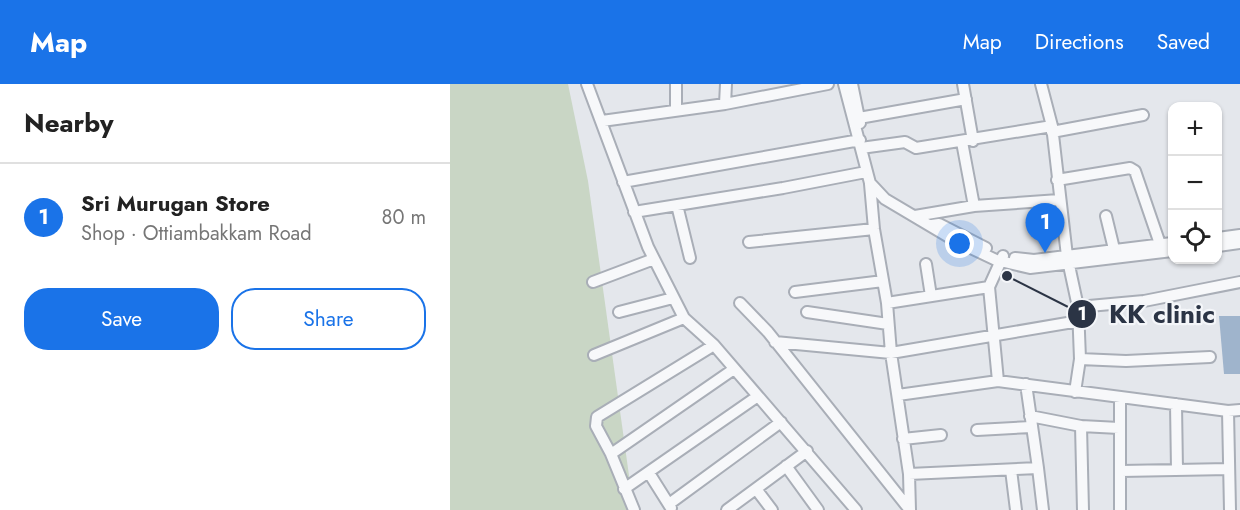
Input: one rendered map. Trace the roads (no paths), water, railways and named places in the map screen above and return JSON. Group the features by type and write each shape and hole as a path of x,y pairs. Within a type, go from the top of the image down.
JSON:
{"street":[{"path":"587,84 634,212 654,259 684,318 714,345 856,510"},
{"path":"676,84 676,110"},
{"path":"725,104 726,84"},
{"path":"602,121 725,104 793,87 828,84"},
{"path":"844,84 870,183 874,229 887,303 891,353 909,474 910,510"},
{"path":"852,84 859,118 860,142"},
{"path":"963,84 974,206"},
{"path":"1041,84 1052,129 1059,200 1078,307 1080,359 1075,392"},
{"path":"859,118 966,99"},
{"path":"622,182 860,142 905,142 916,148 1143,115"},
{"path":"1057,180 1130,168 1135,171 1160,244"},
{"path":"634,212 866,171"},
{"path":"870,183 885,198 932,225 945,236 1030,268 1114,249 1168,243"},
{"path":"915,216 974,206 1059,200"},
{"path":"676,205 690,258"},
{"path":"1106,216 1114,249"},
{"path":"749,242 874,229"},
{"path":"1222,237 1240,235"},
{"path":"1222,245 1240,243"},
{"path":"1068,260 1168,251"},
{"path":"998,381 989,287 1002,258"},
{"path":"593,282 654,259"},
{"path":"926,264 931,296"},
{"path":"795,291 883,281"},
{"path":"1078,307 1144,301 1240,282"},
{"path":"887,303 989,287"},
{"path":"619,312 673,298"},
{"path":"740,303 775,342 910,510"},
{"path":"807,312 888,324"},
{"path":"594,355 684,318"},
{"path":"775,342 891,353 995,333 1079,321"},
{"path":"634,510 611,454 596,426 597,417 714,345"},
{"path":"1080,359 1126,361 1210,357"},
{"path":"611,454 734,369"},
{"path":"898,395 998,381 1228,411 1240,410"},
{"path":"1026,384 1043,510"},
{"path":"624,489 758,396"},
{"path":"1120,397 1120,510"},
{"path":"1176,404 1177,470"},
{"path":"1228,411 1230,510"},
{"path":"649,473 671,507 781,422"},
{"path":"977,430 1031,422 1119,428"},
{"path":"1082,426 1083,510"},
{"path":"903,439 941,435"},
{"path":"727,510 807,451"},
{"path":"786,466 819,510"},
{"path":"909,474 1038,468"},
{"path":"1121,471 1229,469"},
{"path":"1011,470 1016,510"},
{"path":"756,489 772,510"}],"water":[{"path":"1219,316 1240,316 1240,374 1224,374"}],"place":[{"name":"Sri Murugan Store","path":"1045,253"},
{"name":"KK clinic","path":"1007,276"}]}
